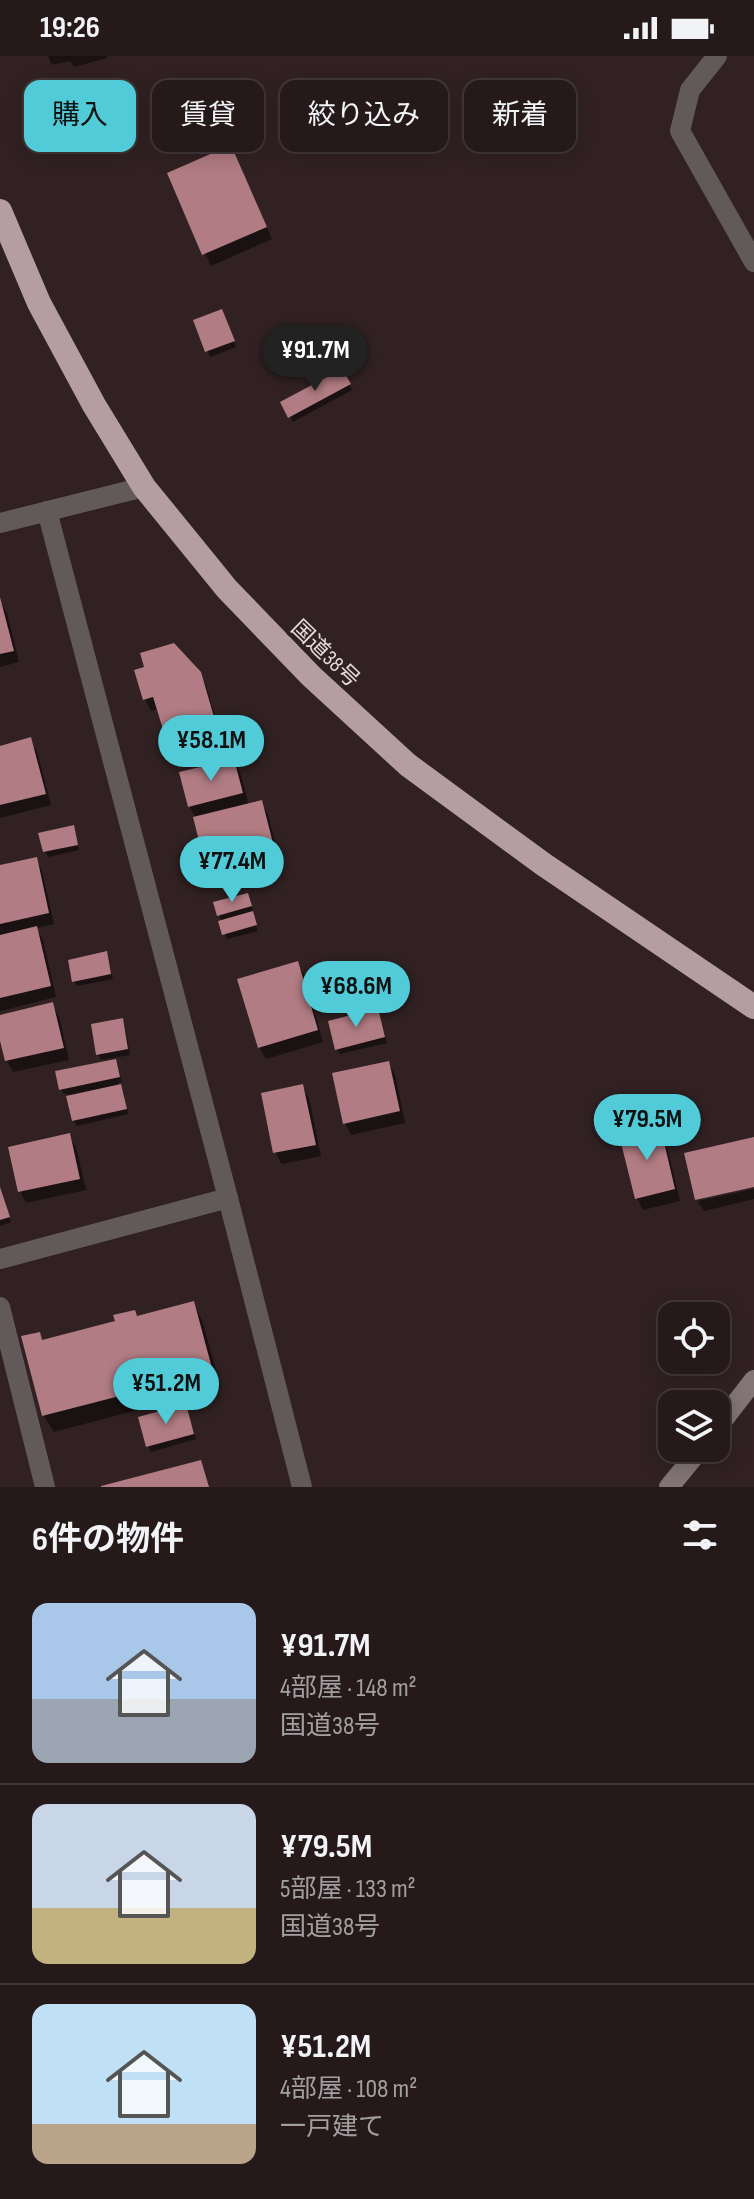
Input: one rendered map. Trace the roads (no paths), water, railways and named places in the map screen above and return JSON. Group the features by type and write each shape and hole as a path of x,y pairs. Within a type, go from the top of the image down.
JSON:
{"highway":[{"name":"国道38号","path":"0,211 39,303 94,405 144,487 227,589 311,676 408,765 543,864 754,1007"}],"main road":[{"path":"730,1411 754,1380"},
{"path":"669,1487 690,1462"}],"street":[{"path":"717,56 690,90 680,131 754,262"},
{"path":"0,523 144,487"},
{"path":"47,511 302,1487"},
{"path":"0,1259 228,1198"},
{"path":"0,1307 45,1487"}]}
